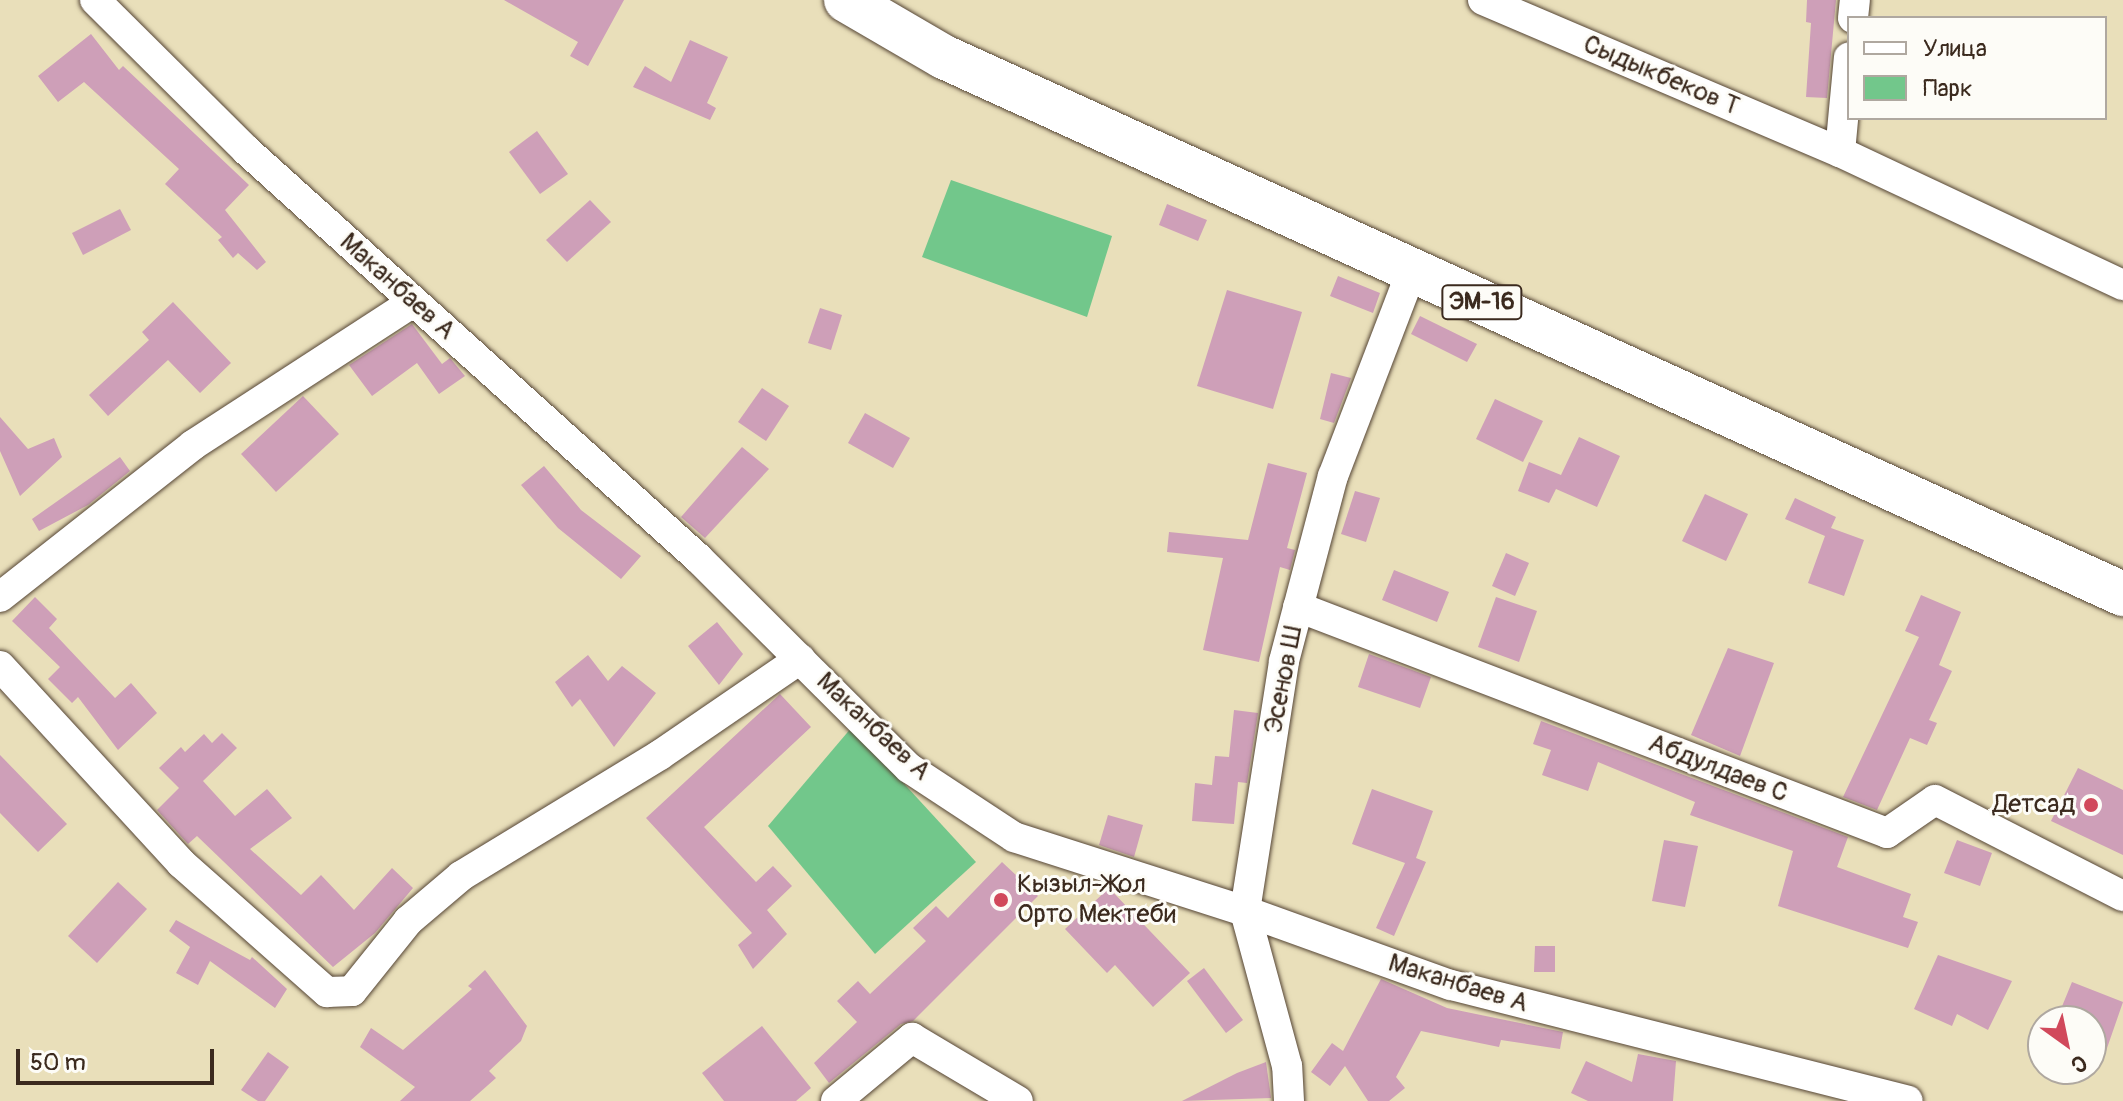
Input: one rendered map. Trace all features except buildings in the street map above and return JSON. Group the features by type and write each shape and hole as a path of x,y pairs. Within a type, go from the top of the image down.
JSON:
{"highway":[{"name":"ЭМ-16","path":"846,0 944,57 2123,594"}],"street":[{"name":"Маканбаев А","path":"95,0 246,150 698,558 909,768 1014,837 1245,911 1451,985 1908,1101"},
{"name":"Сыдыкбеков Т","path":"1483,0 1840,152 2123,285"},
{"path":"1840,152 1847,78"},
{"name":"Эсенов Ш","path":"1289,1101 1287,1066 1245,911 1284,661 1298,607 1333,476 1412,270"},
{"path":"0,597 193,445 413,302"},
{"name":"Абдулдаев С","path":"1298,607 1887,833 1935,800 2123,896"},
{"path":"0,666 181,863 327,992 352,991 408,921 461,876 648,763 800,659"},
{"path":"836,1101 912,1038 1018,1101"}],"green space":[{"path":"951,180 1112,236 1087,317 922,257"},
{"path":"852,727 976,862 875,954 768,826"}],"place":[{"name":"Детсад","path":"2091,805"},
{"name":"Кызыл-Жол Орто Мектеби","path":"1001,900"}]}
